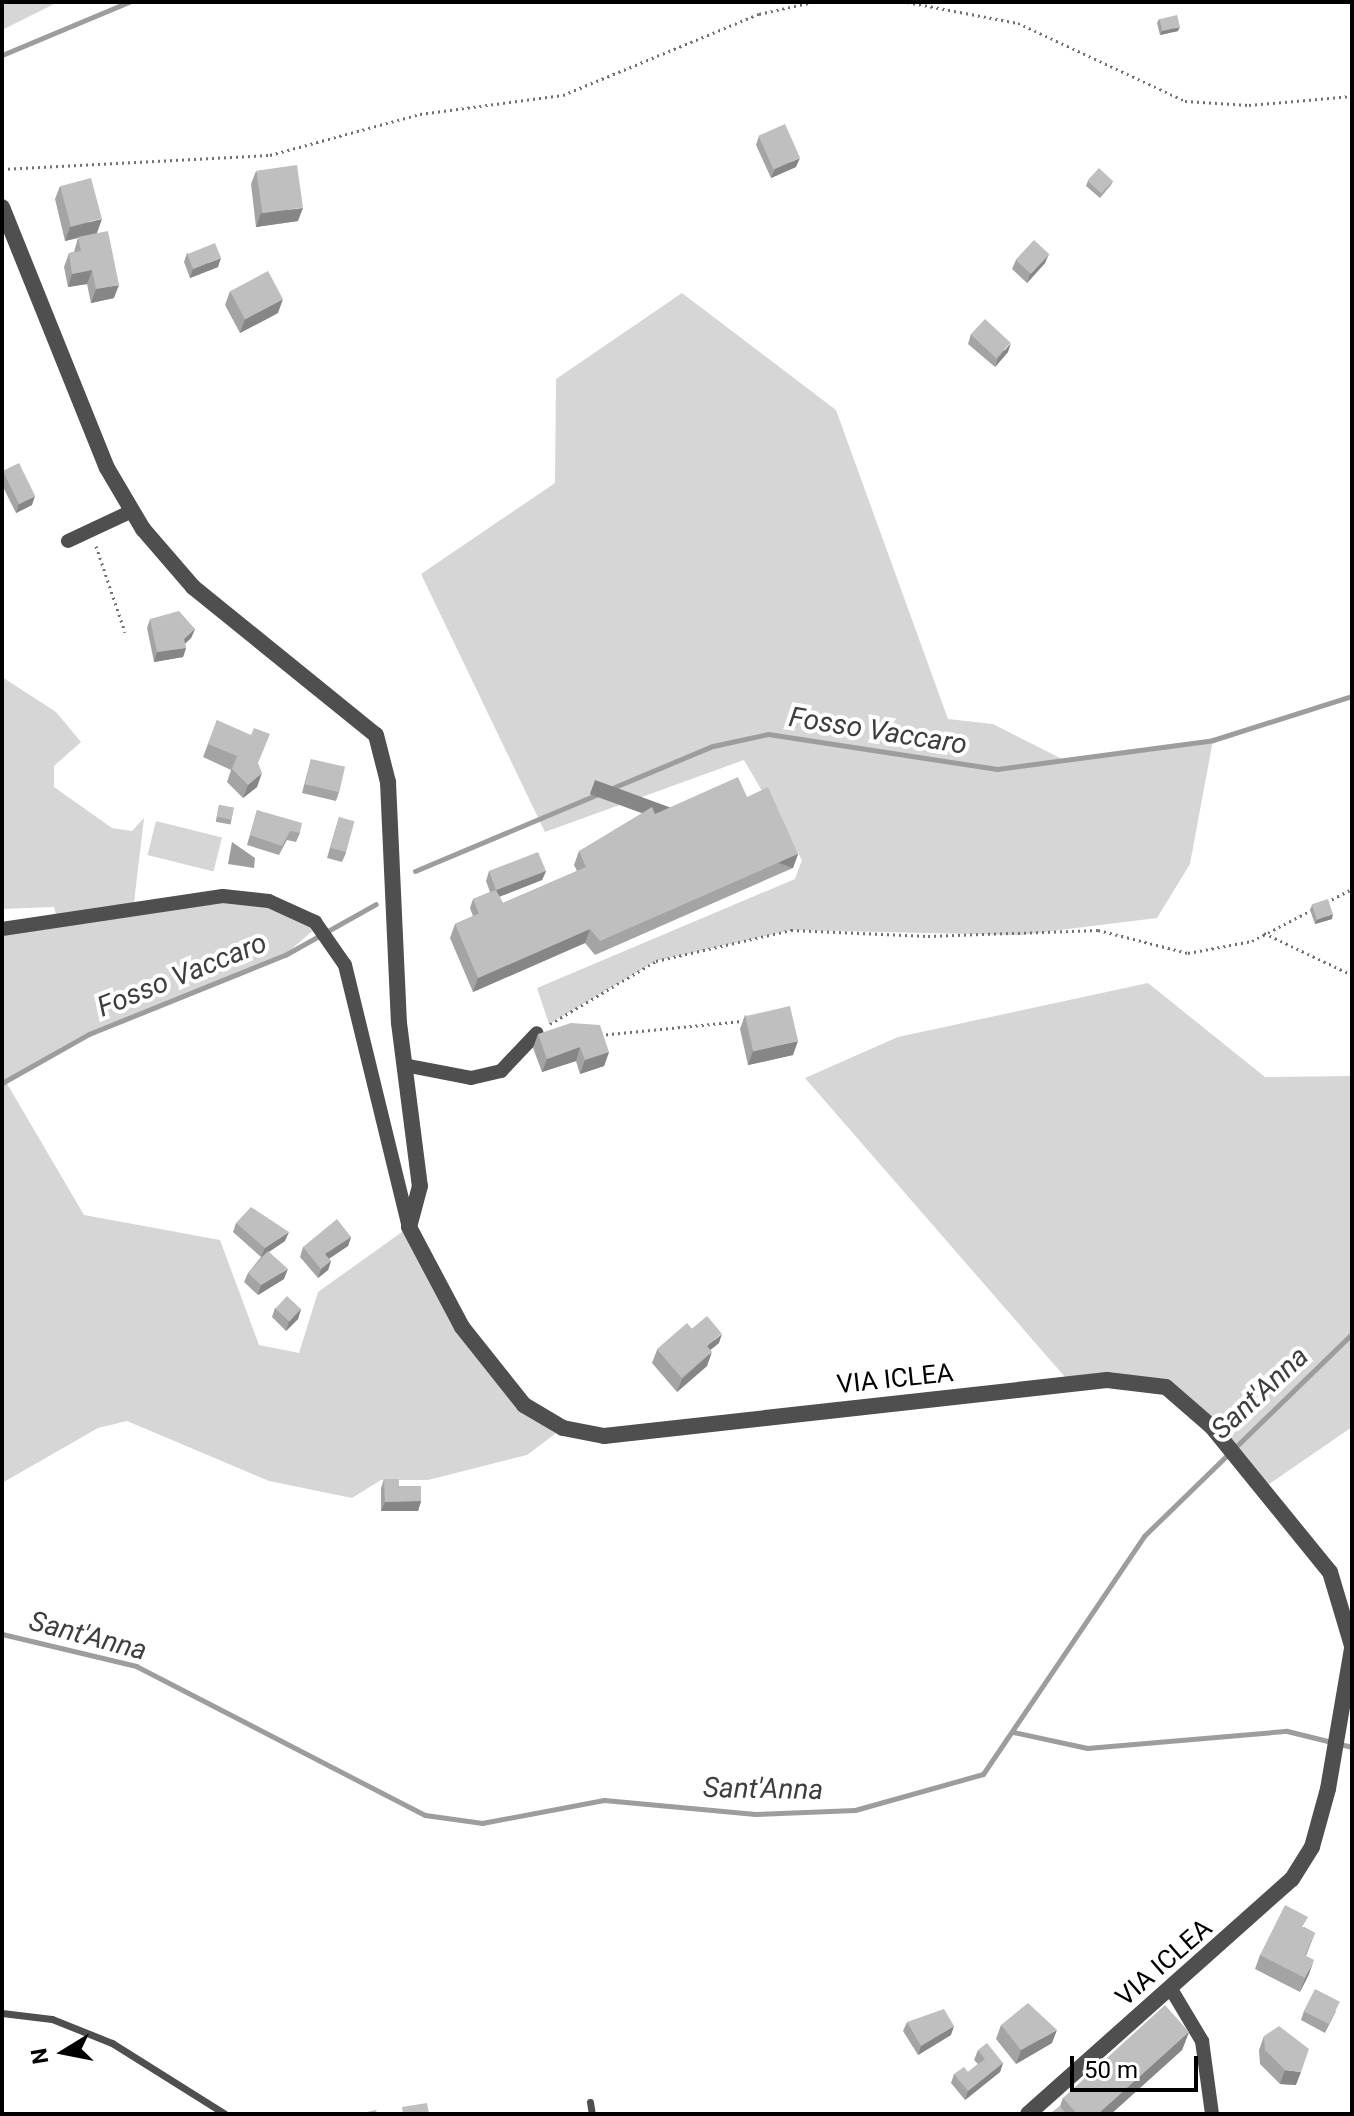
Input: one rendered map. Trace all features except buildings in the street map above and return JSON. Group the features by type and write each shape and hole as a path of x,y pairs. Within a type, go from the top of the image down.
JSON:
{"street":[{"path":"2,207 107,468 132,511 193,587 376,735 388,782 404,1065 420,1186 409,1227"},
{"path":"68,541 132,511"},
{"path":"2,929 223,896 269,901 318,926 345,965 409,1227"},
{"path":"404,1065 471,1078 501,1071 537,1033"},
{"name":"VIA ICLEA","path":"409,1227 462,1327 524,1405 563,1428 604,1436 1107,1380 1166,1387 1212,1427 1330,1572 1352,1647 1330,1781 1312,1847 1292,1879 1028,2114"},
{"path":"1171,1989 1202,2041 1212,2114"}],"lane":[{"path":"2,2013 52,2019 112,2043 225,2114"},
{"path":"590,2102 592,2114"}],"path":[{"path":"2,169 270,155 420,114 563,95 759,14 813,2"},
{"path":"907,2 1018,23 1185,101 1249,105 1352,96"},
{"path":"100,526 94,555 125,632"},
{"path":"537,1033 656,961 791,930 928,936 1098,930 1188,953 1264,933 1352,889"},
{"path":"1264,933 1352,975"},
{"path":"583,1034 758,1019"},
{"path":"537,1033 558,1034"}],"shaded area":[{"path":"2,2 58,2 2,30"},
{"path":"682,293 836,410 948,719 993,724 1068,762 1213,740 1190,864 1157,918 1020,935 791,930 656,961 549,1024 537,988 795,879 802,860 744,760 545,832 421,574 555,483 556,379"},
{"path":"2,677 56,712 81,742 54,766 54,787 112,828 132,831 144,818 133,911 223,896 269,901 318,926 285,955 89,1034 6,1082 84,1215 220,1240 259,1345 299,1353 318,1292 409,1227 434,1280 524,1405 563,1428 527,1455 428,1480 381,1480 352,1498 269,1481 127,1421 98,1428 2,1483 2,929 58,923 54,907 2,909"},
{"path":"156,821 222,837 214,871 148,855"},
{"path":"232,842 255,858 254,868 228,864"},
{"path":"1148,983 1265,1077 1352,1076 1352,1427 1262,1489 1166,1387 1071,1384 805,1078 898,1037"}],"waterway":[{"path":"2,55 129,2"},
{"name":"Fosso Vaccaro","path":"415,871 713,746 768,734 997,769 1213,740 1352,696"},
{"name":"Fosso Vaccaro","path":"2,1083 89,1034 285,955 376,904"},
{"name":"Sant'Anna","path":"2,1634 136,1666 425,1815 482,1823 604,1800 755,1814 855,1810 983,1774 1144,1536 1352,1334"},
{"path":"1013,1732 1087,1748 1287,1731 1352,1747"}]}
